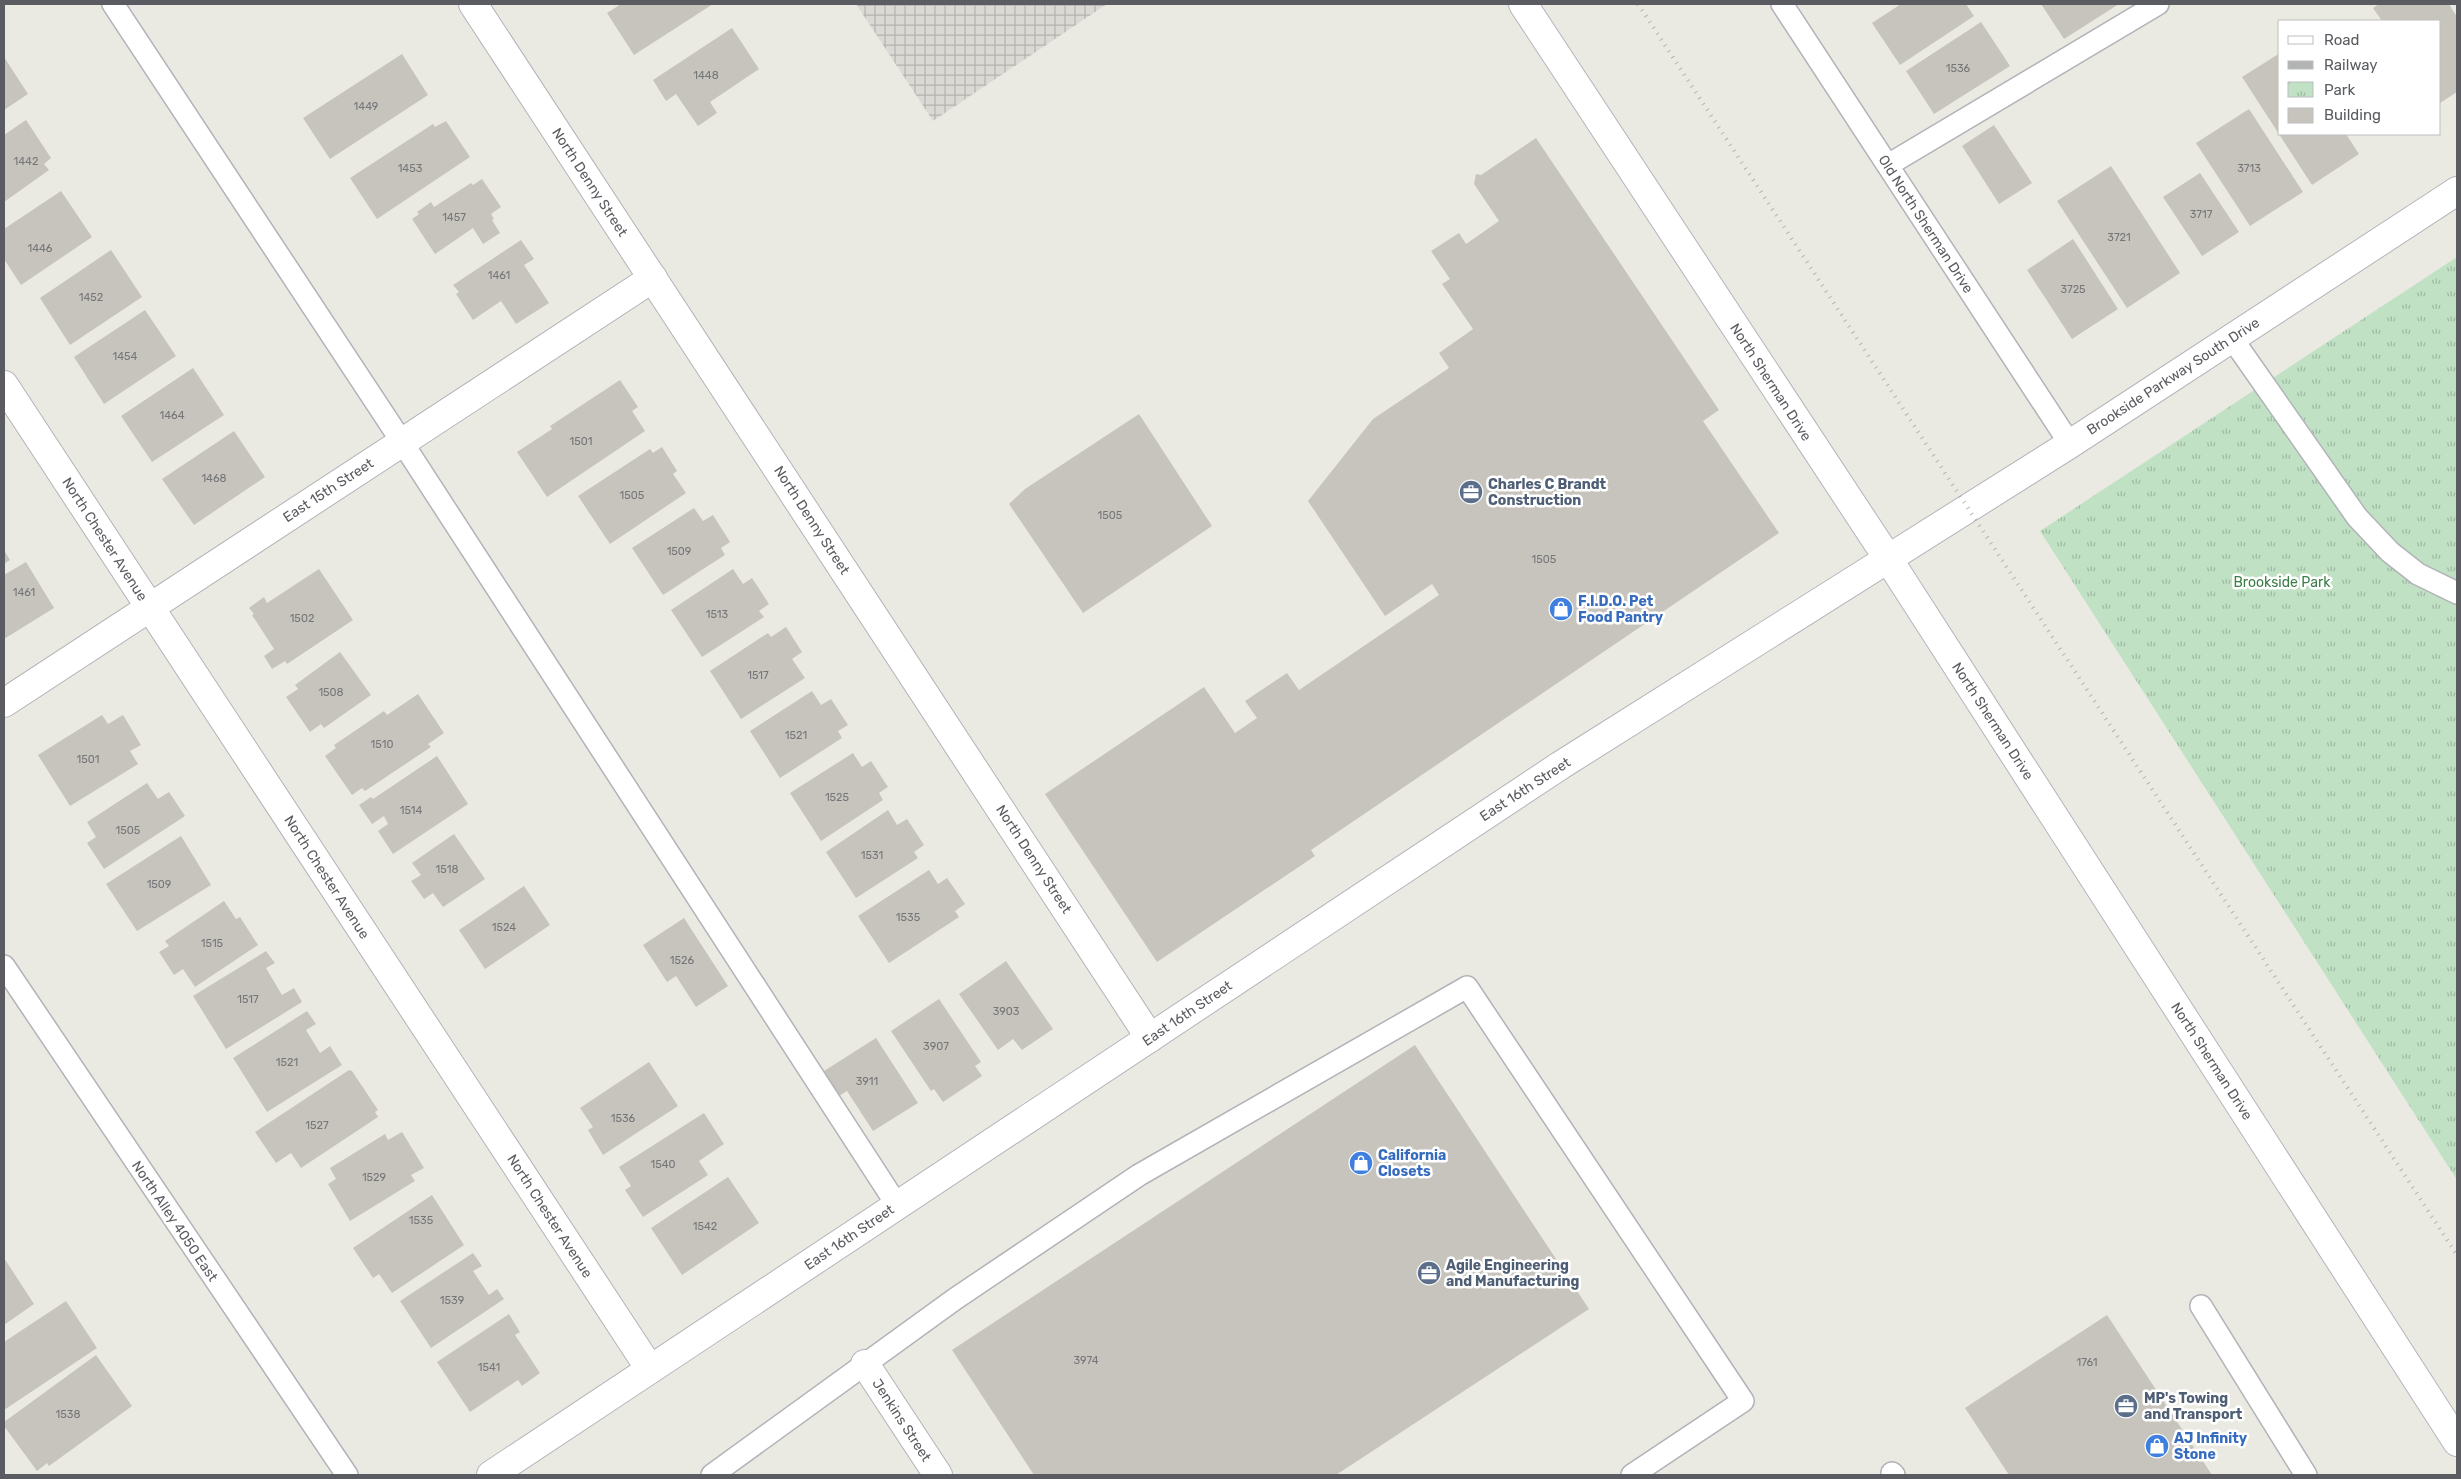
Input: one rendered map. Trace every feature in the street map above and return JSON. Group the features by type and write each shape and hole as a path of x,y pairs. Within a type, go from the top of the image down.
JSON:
{"main road":[{"name":"North Denny Street","path":"473,4 1150,1038"},
{"name":"North Sherman Drive","path":"1523,4 1887,557 2457,1442"},
{"name":"Brookside Parkway South Drive","path":"1887,557 2070,444 2457,191"},
{"name":"East 15th Street","path":"4,703 149,606 653,278"},
{"name":"North Chester Avenue","path":"4,385 650,1370"},
{"name":"East 16th Street","path":"491,1475 1561,765 1887,557"},
{"name":"Jenkins Street","path":"865,1364 938,1475"}],"lane":[{"path":"113,4 402,442 897,1206"},
{"name":"Old North Sherman Drive","path":"1782,4 2070,444"},
{"path":"1888,165 2144,8"},
{"path":"2231,337 2357,517 2390,552 2418,574 2457,593"},
{"name":"North Alley 4050 East","path":"4,966 347,1475"},
{"path":"712,1475 954,1299 1139,1175 1467,987 1743,1401 1632,1475"},
{"path":"2201,1306 2306,1475"}],"shaded area":[{"path":"856,4 1107,4 933,121"}],"green space":[{"name":"Brookside Park","path":"2457,257 2457,1180 2040,531"}],"building":[{"path":"621,4 713,4 634,55 607,13"},
{"path":"1901,4 1966,4 1974,16 1900,65 1872,23"},
{"path":"2041,4 2119,4 2064,39"},
{"path":"2379,4 2449,4 2457,17 2457,92 2441,102 2441,20 2381,20 2373,8"},
{"path":"1981,22 2010,66 1934,114 1906,71"},
{"path":"732,28 759,69 710,102 717,113 698,126 676,94 666,101 653,80"},
{"path":"402,54 428,95 330,159 303,118"},
{"path":"2278,54 2278,133 2242,77"},
{"path":"4,57 28,94 4,110"},
{"path":"2249,109 2303,192 2250,226 2196,143"},
{"path":"26,120 51,158 44,164 49,170 4,202 4,135"},
{"path":"446,121 470,157 377,219 350,178 433,124 435,127"},
{"path":"1994,125 2032,183 1999,204 1962,146"},
{"path":"2280,135 2347,135 2359,154 2312,185"},
{"path":"1536,138 1719,410 1703,421 1779,533 1311,850 1315,856 1157,962 1045,794 1204,687 1235,733 1257,718 1245,701 1287,673 1299,690 1439,595 1432,584 1385,616 1308,501 1373,419 1449,368 1439,353 1473,329 1442,284 1450,279 1431,251 1459,233 1466,244 1499,221 1474,184 1476,174 1481,175"},
{"path":"2111,166 2180,273 2127,308 2057,201"},
{"path":"2200,173 2239,232 2202,256 2163,197"},
{"path":"482,179 501,207 491,214 494,219 492,220 500,233 483,244 473,228 435,254 412,219 419,214 417,212 431,202 434,207 471,183 473,185"},
{"path":"61,191 92,237 21,285 4,259 4,229"},
{"path":"2073,239 2118,309 2072,339 2027,270"},
{"path":"521,240 534,259 524,265 549,303 516,324 501,301 473,320 456,294 459,292 453,285"},
{"path":"111,250 142,297 70,345 40,298"},
{"path":"145,310 176,356 104,404 74,357"},
{"path":"193,368 224,415 152,462 121,416"},
{"path":"620,380 638,407 632,411 645,431 547,497 517,452 552,429 550,426"},
{"path":"1139,414 1212,526 1083,613 1009,504 1025,489"},
{"path":"234,431 265,477 194,525 162,479"},
{"path":"662,447 677,471 673,474 686,493 610,544 578,496 650,449 653,453"},
{"path":"694,508 703,521 713,515 730,542 721,548 725,555 663,595 632,548"},
{"path":"4,550 10,560 4,564"},
{"path":"26,562 54,608 4,639 4,575"},
{"path":"319,569 353,620 287,664 285,661 272,669 264,656 274,649 249,608 264,597 267,603"},
{"path":"733,569 743,584 752,578 769,604 759,611 764,617 702,657 671,610"},
{"path":"786,627 802,652 792,659 805,678 741,719 710,671 768,633 771,637"},
{"path":"340,652 371,695 324,728 321,724 310,732 286,697 298,689 295,685"},
{"path":"812,691 821,705 831,699 848,725 838,731 842,738 780,778 750,731"},
{"path":"418,694 444,733 428,744 431,747 365,791 362,788 352,795 325,756 336,748 334,745 384,711 387,715"},
{"path":"102,715 108,724 123,715 141,745 130,751 138,764 70,806 38,755"},
{"path":"853,753 862,767 871,761 888,787 879,793 883,800 821,841 790,793"},
{"path":"437,756 468,804 393,854 378,831 388,824 384,816 372,824 359,805 371,797 373,799"},
{"path":"147,783 158,799 169,792 185,816 104,869 87,843 96,837 87,822"},
{"path":"888,810 897,825 907,819 924,845 914,852 918,858 856,898 826,852"},
{"path":"454,834 485,879 443,907 433,893 424,899 411,881 421,875 412,863"},
{"path":"181,836 211,885 137,931 106,884"},
{"path":"929,870 938,884 947,878 965,904 955,911 959,917 889,963 858,916"},
{"path":"524,886 550,925 485,969 459,930"},
{"path":"224,901 236,919 240,917 258,945 195,987 183,969 174,975 159,952 169,946 165,941"},
{"path":"684,918 728,986 696,1007 676,976 667,982 643,945"},
{"path":"266,951 275,963 266,968 282,995 294,988 302,1002 226,1049 193,996"},
{"path":"1006,961 1053,1029 1022,1050 1013,1039 998,1050 959,994"},
{"path":"939,999 981,1062 975,1066 982,1076 943,1102 934,1089 931,1091 891,1031"},
{"path":"307,1011 316,1024 306,1030 320,1053 330,1046 342,1065 267,1112 233,1058"},
{"path":"876,1038 918,1103 873,1131 847,1091 839,1096 824,1071"},
{"path":"1415,1045 1589,1309 1336,1475 1034,1475 952,1350"},
{"path":"649,1062 678,1106 603,1155 588,1130 593,1127 580,1108"},
{"path":"349,1070 352,1071 378,1110 375,1112 378,1117 301,1168 291,1153 276,1163 255,1132"},
{"path":"704,1113 724,1144 699,1161 708,1175 643,1217 625,1190 631,1186 619,1167"},
{"path":"402,1132 424,1168 411,1175 415,1181 350,1221 328,1184 336,1179 330,1168 385,1134 388,1140"},
{"path":"728,1177 759,1223 682,1275 651,1228"},
{"path":"432,1195 464,1245 392,1293 379,1274 373,1278 353,1248"},
{"path":"473,1253 482,1266 473,1271 489,1295 497,1289 504,1299 431,1348 400,1301"},
{"path":"4,1258 34,1304 4,1325"},
{"path":"66,1301 97,1348 4,1410 4,1342"},
{"path":"509,1314 520,1332 515,1335 540,1373 522,1386 518,1380 470,1412 437,1362"},
{"path":"2107,1315 2212,1475 2009,1475 1965,1408"},
{"path":"96,1355 132,1406 49,1466 47,1463 37,1471 4,1426 4,1422"}],"railway":[{"path":"1638,4 2457,1255"}],"place":[{"name":"Charles C Brandt Construction","path":"1471,492"},
{"name":"F.I.D.O. Pet Food Pantry","path":"1561,609"},
{"name":"California Closets","path":"1361,1163"},
{"name":"Agile Engineering and Manufacturing","path":"1429,1273"},
{"name":"MP's Towing and Transport","path":"2126,1406"},
{"name":"AJ Infinity Stone","path":"2157,1446"}]}
